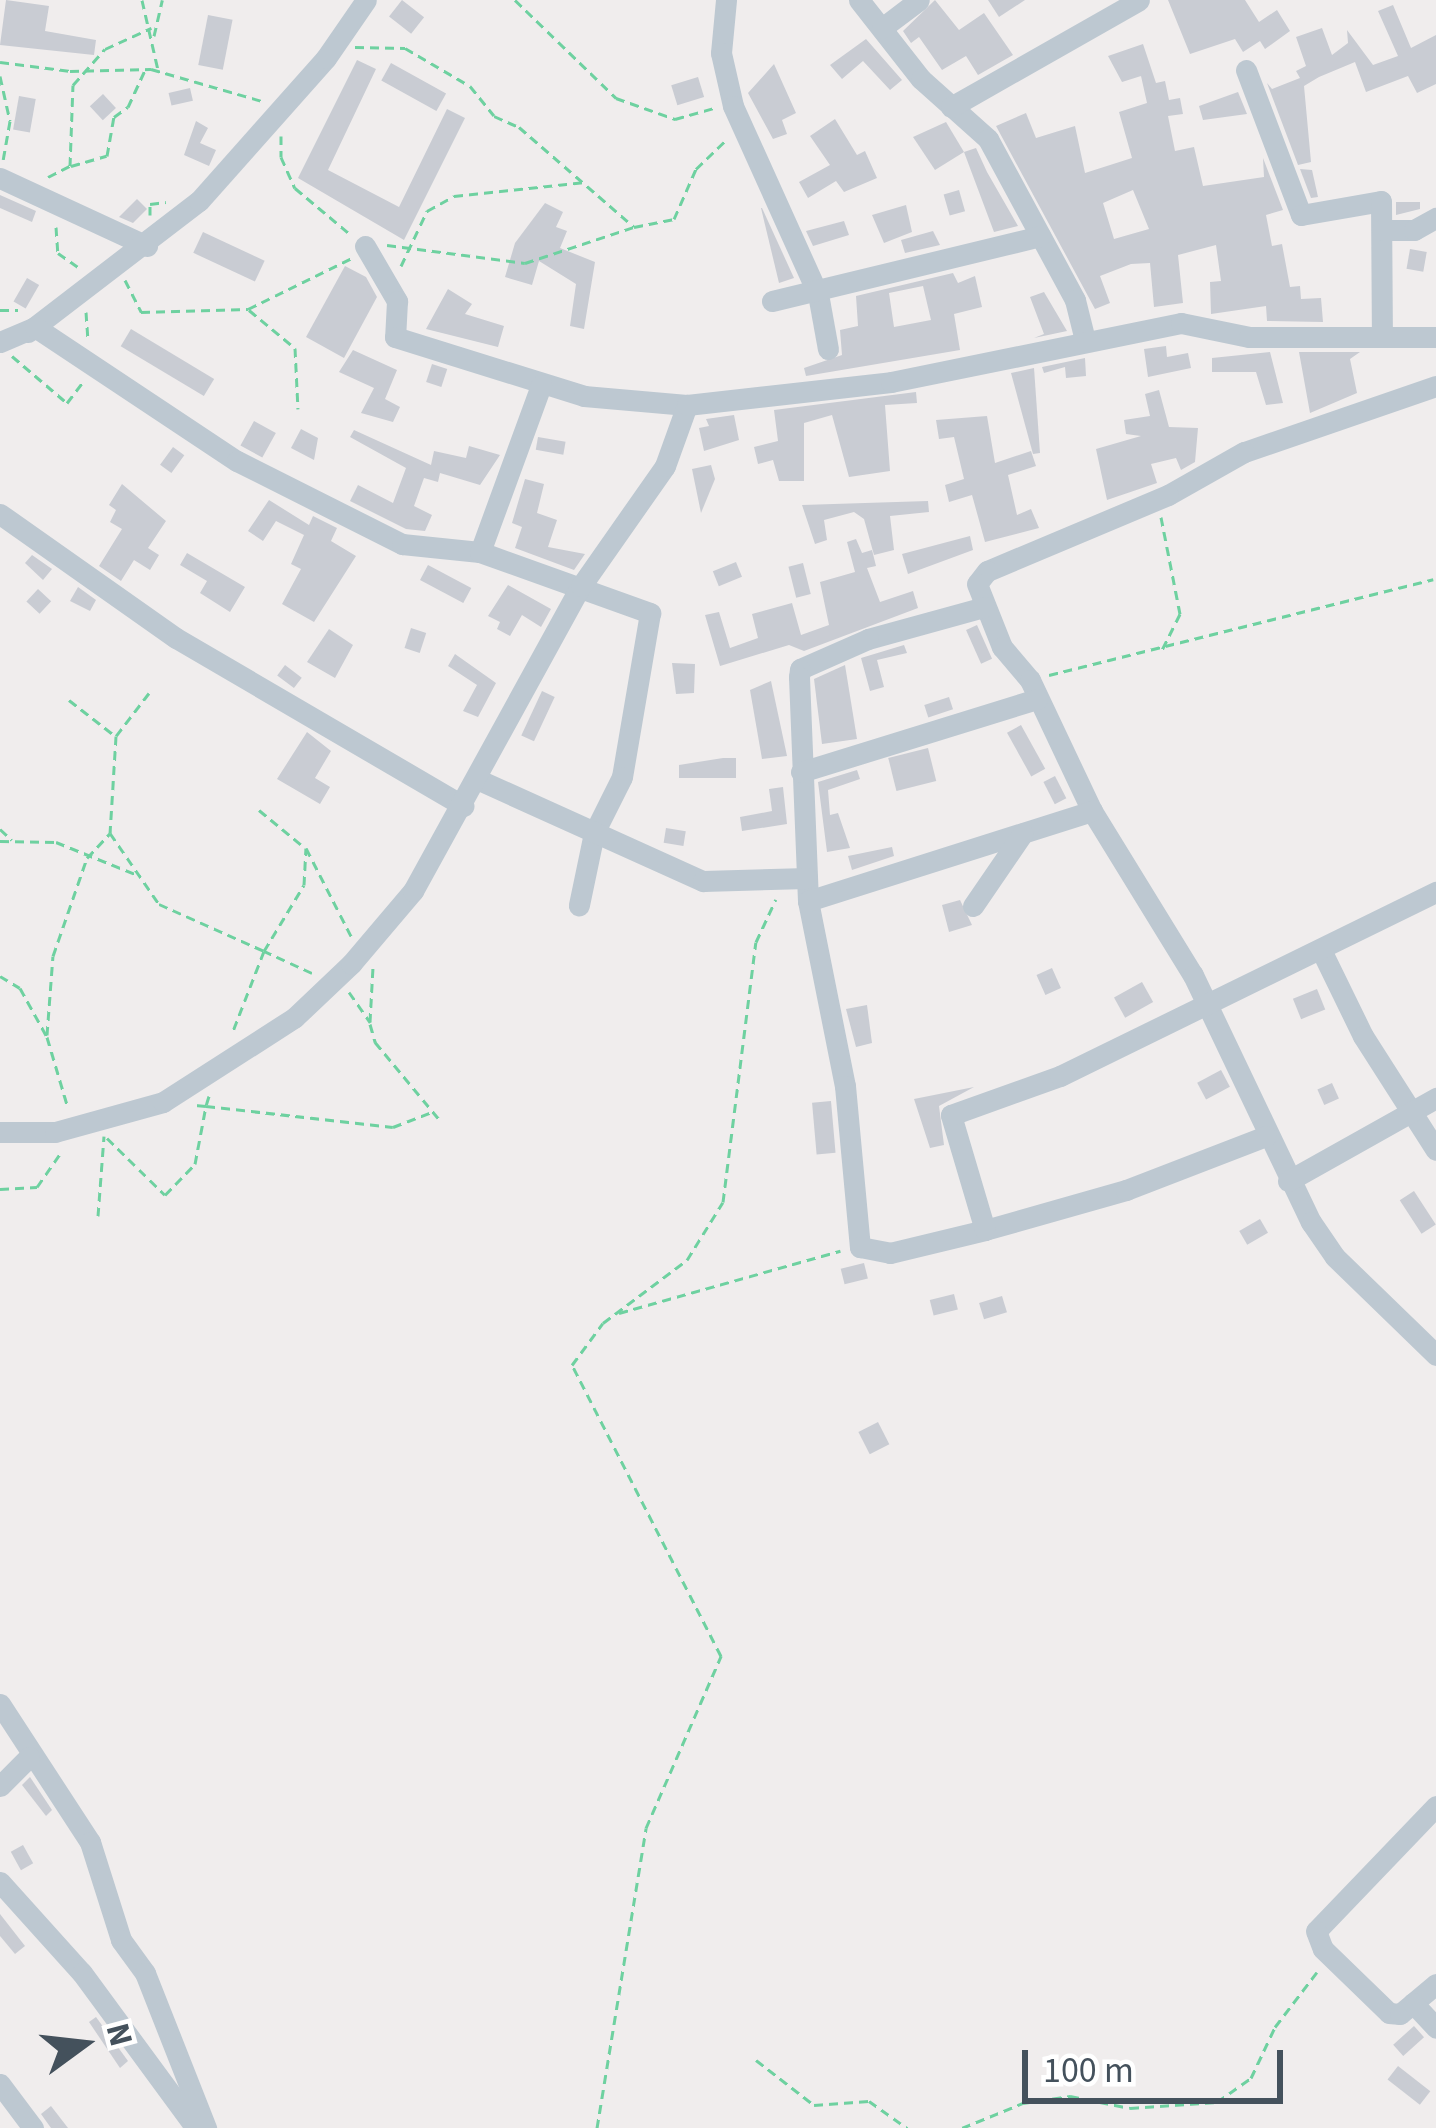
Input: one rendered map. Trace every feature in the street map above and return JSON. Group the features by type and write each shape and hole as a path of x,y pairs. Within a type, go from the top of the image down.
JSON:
{"street":[{"path":"0,356 147,247 243,157 365,0"},
{"path":"726,0 721,53 737,116 814,286 828,349"},
{"path":"859,0 951,107 988,139 1076,300 1084,338"},
{"path":"882,28 919,0"},
{"path":"951,107 1139,0"},
{"path":"1246,70 1301,215 1381,201 1382,333"},
{"path":"0,178 147,247"},
{"path":"1382,230 1414,230 1436,218"},
{"path":"772,302 814,286 994,253 1040,236"},
{"path":"369,251 397,302 395,337 542,386 638,405 687,406 891,382 1084,338 1195,322 1249,337 1382,333 1436,337"},
{"path":"0,342 35,327"},
{"path":"35,327 237,461 402,544 480,552 650,613 622,777 594,833 579,905"},
{"path":"480,552 542,386"},
{"path":"1436,386 1244,452 1156,500 987,571 977,584 1002,647 1034,689 1092,811 1170,933 1288,1181 1335,1257 1436,1355"},
{"path":"0,1132 92,1128 163,1102 218,1070 335,979 368,945 479,780 581,586 665,466 687,406"},
{"path":"0,514 176,638 463,806"},
{"path":"984,607 868,639 800,669 807,890 844,1086 860,1246 890,1253 985,1230 1126,1190 1266,1136"},
{"path":"801,772 1034,689"},
{"path":"479,780 703,880 807,890 964,857 1028,828 1092,811"},
{"path":"973,906 1028,828"},
{"path":"985,1230 951,1115 1060,1076 1434,897"},
{"path":"1323,954 1436,1150"},
{"path":"1288,1181 1436,1097"},
{"path":"0,1704 29,1757 90,1841 121,1940 145,1973 206,2128"},
{"path":"0,1786 29,1757"},
{"path":"1436,1806 1316,1931 1323,1949 1389,2013 1413,2003 1436,1984"},
{"path":"0,1882 82,1973 196,2128"},
{"path":"1413,2003 1436,2028"},
{"path":"0,2084 27,2126"}],"path":[{"path":"142,0 158,72"},
{"path":"154,38 162,0"},
{"path":"515,0 616,98 675,119 737,116"},
{"path":"345,62 355,47 405,48 470,86 494,116 588,182 634,227"},
{"path":"0,62 145,69 283,105 281,157 295,188 369,251"},
{"path":"70,166 107,156 114,117 128,106 145,69"},
{"path":"0,76 10,134 0,166"},
{"path":"122,267 141,312 248,309 341,260 413,243 525,263 634,227 674,219 696,169 737,116"},
{"path":"387,280 413,243 427,211 454,196 588,182"},
{"path":"248,309 295,348 298,409"},
{"path":"1156,500 1179,601 1173,637 1160,651"},
{"path":"1034,689 1433,579"},
{"path":"149,693 116,736 110,833 159,904 335,979 370,1022"},
{"path":"69,700 116,736"},
{"path":"259,809 306,848 368,945 375,1042 409,1075 430,1113 439,1119"},
{"path":"0,830 14,841"},
{"path":"47,1037 53,956 87,858 110,833"},
{"path":"0,841 56,842 141,877"},
{"path":"0,976 20,988 92,1128 165,1195 195,1164 206,1106 264,951 304,885 306,848"},
{"path":"597,2128 646,1828 721,1656 572,1365 615,1314 687,1260 723,1202 740,1115 756,942 778,895"},
{"path":"163,1102 393,1127 430,1113"},
{"path":"0,1190 38,1187 92,1128"},
{"path":"92,1128 98,1216"},
{"path":"615,1314 860,1246"},
{"path":"962,2128 1023,2103 1070,2096 1130,2108 1217,2102 1251,2078 1275,2027 1315,1978 1323,1949"},
{"path":"756,2060 814,2105 869,2101 907,2128"}],"building":[{"path":"6,0 49,6 45,31 96,40 94,55 0,45"},
{"path":"402,0 424,17 411,34 389,17"},
{"path":"935,0 959,30 984,13 1013,55 978,75 966,56 942,70 919,37 911,43 903,31"},
{"path":"988,0 1025,0 999,17"},
{"path":"1168,0 1245,0 1259,22 1277,10 1290,31 1265,49 1260,41 1243,52 1235,39 1190,54"},
{"path":"1393,5 1411,48 1436,35 1436,84 1417,93 1408,76 1366,92 1355,62 1319,77 1304,86 1311,162 1298,165 1267,83 1272,89 1300,78 1296,71 1306,66 1296,37 1322,28 1332,55 1348,43 1347,30 1373,65 1398,56 1378,11"},
{"path":"208,15 233,20 223,70 198,65"},
{"path":"866,39 902,80 890,90 863,61 842,79 830,65"},
{"path":"1143,44 1156,83 1165,81 1169,100 1180,98 1183,114 1168,116 1175,151 1194,147 1203,186 1264,177 1263,158 1283,210 1266,215 1272,246 1282,244 1290,287 1300,286 1301,299 1321,298 1323,322 1267,321 1266,306 1211,314 1210,282 1221,281 1216,245 1178,255 1183,303 1154,307 1150,263 1131,264 1100,276 1110,303 1095,309 996,126 1026,113 1036,138 1075,126 1085,173 1132,158 1119,112 1147,103 1141,76 1122,82 1108,56","holes":["1133,190 1149,229 1114,239 1103,203"]},
{"path":"357,60 376,69 328,170 399,207 447,109 465,118 404,240 298,178"},
{"path":"391,63 446,94 436,111 381,80"},
{"path":"774,64 796,113 782,120 787,134 773,139 748,93"},
{"path":"698,77 704,97 677,105 671,85"},
{"path":"190,88 193,101 171,106 169,93"},
{"path":"1238,92 1247,114 1203,120 1199,106"},
{"path":"103,94 116,108 103,120 90,106"},
{"path":"19,96 36,99 30,132 13,129"},
{"path":"835,119 857,155 865,151 877,178 844,192 836,181 808,198 799,182 830,165 810,136"},
{"path":"196,121 208,128 200,143 216,150 209,166 184,155"},
{"path":"946,122 964,152 935,170 913,137"},
{"path":"976,148 1018,226 994,232 964,152"},
{"path":"1300,169 1312,170 1318,197 1311,198"},
{"path":"959,190 965,211 950,216 944,194"},
{"path":"0,195 36,211 32,222 0,208"},
{"path":"137,199 147,209 133,223 119,217"},
{"path":"1396,202 1420,202 1420,209 1396,215"},
{"path":"545,203 563,212 556,227 567,231 560,248 595,262 584,329 570,326 576,284 539,261 532,285 505,277 515,243"},
{"path":"906,205 912,232 884,243 872,215"},
{"path":"762,208 794,278 779,283"},
{"path":"844,221 849,235 813,246 806,231"},
{"path":"933,231 940,245 905,253 901,240"},
{"path":"203,232 265,261 255,282 193,253"},
{"path":"1410,249 1427,252 1423,272 1407,269"},
{"path":"345,266 366,277 377,297 344,358 306,337"},
{"path":"953,273 958,283 975,276 982,307 954,314 960,350 806,376 804,368 842,355 840,330 858,326 856,296","holes":["923,286 931,320 894,327 889,293"]},
{"path":"27,278 39,285 26,308 14,301"},
{"path":"448,289 472,304 465,314 504,326 498,347 426,329"},
{"path":"1044,292 1067,331 1034,338 1044,334 1030,297"},
{"path":"131,329 214,379 204,396 121,346"},
{"path":"1166,346 1167,357 1188,353 1191,368 1148,377 1144,349"},
{"path":"353,350 397,370 385,399 400,407 393,422 361,413 374,388 339,372"},
{"path":"1270,352 1283,403 1266,405 1256,372 1212,372 1212,358"},
{"path":"1299,352 1360,352 1350,359 1357,393 1310,413"},
{"path":"1085,358 1086,376 1066,378 1065,367 1044,373 1042,367"},
{"path":"432,364 447,369 441,387 426,382"},
{"path":"1034,368 1040,453 1033,454 1011,373"},
{"path":"1159,390 1169,427 1198,428 1195,462 1181,470 1176,458 1151,464 1157,483 1107,500 1096,449 1141,436 1126,434 1124,420 1150,416 1145,394"},
{"path":"916,392 917,403 885,405 890,471 849,477 832,415 804,423 804,481 779,481 773,460 758,464 754,447 778,441 774,410"},
{"path":"734,415 739,440 704,451 699,428 709,426 706,419"},
{"path":"987,416 995,463 1031,451 1036,466 1008,475 1017,515 1031,509 1039,528 985,542 972,495 949,502 945,485 964,479 954,437 939,439 936,420"},
{"path":"254,421 276,433 262,458 240,445"},
{"path":"301,429 318,438 314,460 291,448"},
{"path":"354,430 431,465 434,451 466,458 469,446 500,455 480,485 440,473 438,482 424,478 414,506 432,515 425,531 406,529 350,501 358,485 393,503 406,468 350,437"},
{"path":"538,437 566,442 563,455 536,450"},
{"path":"173,447 184,455 171,473 160,465"},
{"path":"711,465 715,479 701,513 692,469"},
{"path":"525,479 544,484 537,513 557,520 548,547 585,554 574,570 515,548 522,527 512,523"},
{"path":"122,484 166,521 148,548 159,555 150,570 134,560 121,581 99,566 122,529 110,522 116,510 109,505"},
{"path":"269,500 309,525 313,516 337,528 331,541 356,556 314,622 282,604 301,569 291,564 304,535 276,521 263,541 248,531"},
{"path":"928,501 929,512 890,516 894,550 874,555 864,519 854,512 824,520 827,540 815,544 802,505"},
{"path":"970,536 973,550 908,574 902,554"},
{"path":"856,539 862,553 872,550 876,566 867,568 880,602 913,591 918,608 804,651 789,645 720,666 705,615 719,612 730,648 758,638 752,614 792,603 801,635 829,625 820,582 855,572 847,542"},
{"path":"187,553 245,587 230,612 200,593 207,581 180,565"},
{"path":"32,555 52,569 43,580 25,563"},
{"path":"736,562 742,577 719,586 713,571"},
{"path":"803,563 811,594 796,598 788,567"},
{"path":"428,565 471,588 463,603 420,580"},
{"path":"508,585 551,609 541,627 522,615 510,636 497,629 500,622 488,616"},
{"path":"78,587 96,600 90,611 70,601"},
{"path":"38,589 51,601 40,614 26,601"},
{"path":"977,625 992,659 981,664 966,630"},
{"path":"411,628 426,633 420,653 405,648"},
{"path":"329,629 353,645 335,678 307,662"},
{"path":"904,645 907,653 877,660 884,687 870,691 861,658"},
{"path":"455,654 496,683 478,717 463,711 477,685 448,666"},
{"path":"672,663 695,664 694,693 676,694"},
{"path":"285,665 302,678 294,688 277,675"},
{"path":"845,665 857,739 822,744 814,679"},
{"path":"771,681 787,756 762,759 750,690"},
{"path":"542,691 555,697 534,741 521,735"},
{"path":"949,697 953,709 928,717 924,705"},
{"path":"1021,725 1045,769 1031,776 1007,733"},
{"path":"307,732 331,751 315,778 330,787 320,804 277,779"},
{"path":"928,748 936,781 896,791 888,758"},
{"path":"736,758 736,778 679,778 679,765"},
{"path":"857,770 860,779 828,790 830,815 838,813 850,848 827,852 818,782"},
{"path":"1055,776 1066,798 1055,804 1043,782"},
{"path":"783,787 787,824 742,831 740,817 772,811 769,789"},
{"path":"666,828 686,831 683,846 664,843"},
{"path":"892,847 894,856 852,870 848,856"},
{"path":"960,900 972,925 949,932 942,905"},
{"path":"1052,968 1061,988 1045,995 1036,975"},
{"path":"1142,982 1153,1002 1125,1018 1114,998"},
{"path":"1317,989 1325,1009 1301,1019 1293,999"},
{"path":"867,1005 872,1043 856,1047 846,1009"},
{"path":"1221,1070 1230,1087 1206,1099 1197,1083"},
{"path":"1332,1083 1339,1099 1324,1105 1317,1090"},
{"path":"974,1087 939,1106 944,1145 930,1148 914,1099"},
{"path":"831,1101 836,1153 817,1154 812,1103"},
{"path":"1414,1191 1436,1225 1422,1234 1400,1200"},
{"path":"1260,1219 1268,1233 1247,1245 1239,1231"},
{"path":"864,1263 868,1279 845,1284 841,1269"},
{"path":"954,1294 958,1310 934,1316 930,1300"},
{"path":"1002,1296 1007,1312 984,1319 979,1303"},
{"path":"878,1422 889,1444 870,1454 858,1432"},
{"path":"30,1777 52,1810 46,1816 22,1785"},
{"path":"23,1845 33,1863 21,1870 11,1852"},
{"path":"0,1914 25,1946 15,1954 0,1936"},
{"path":"96,2017 128,2061 120,2068 89,2022"},
{"path":"1414,2026 1424,2037 1403,2056 1393,2045"},
{"path":"1398,2066 1430,2091 1420,2105 1388,2079"},
{"path":"51,2106 68,2128 51,2128 41,2114"}]}
